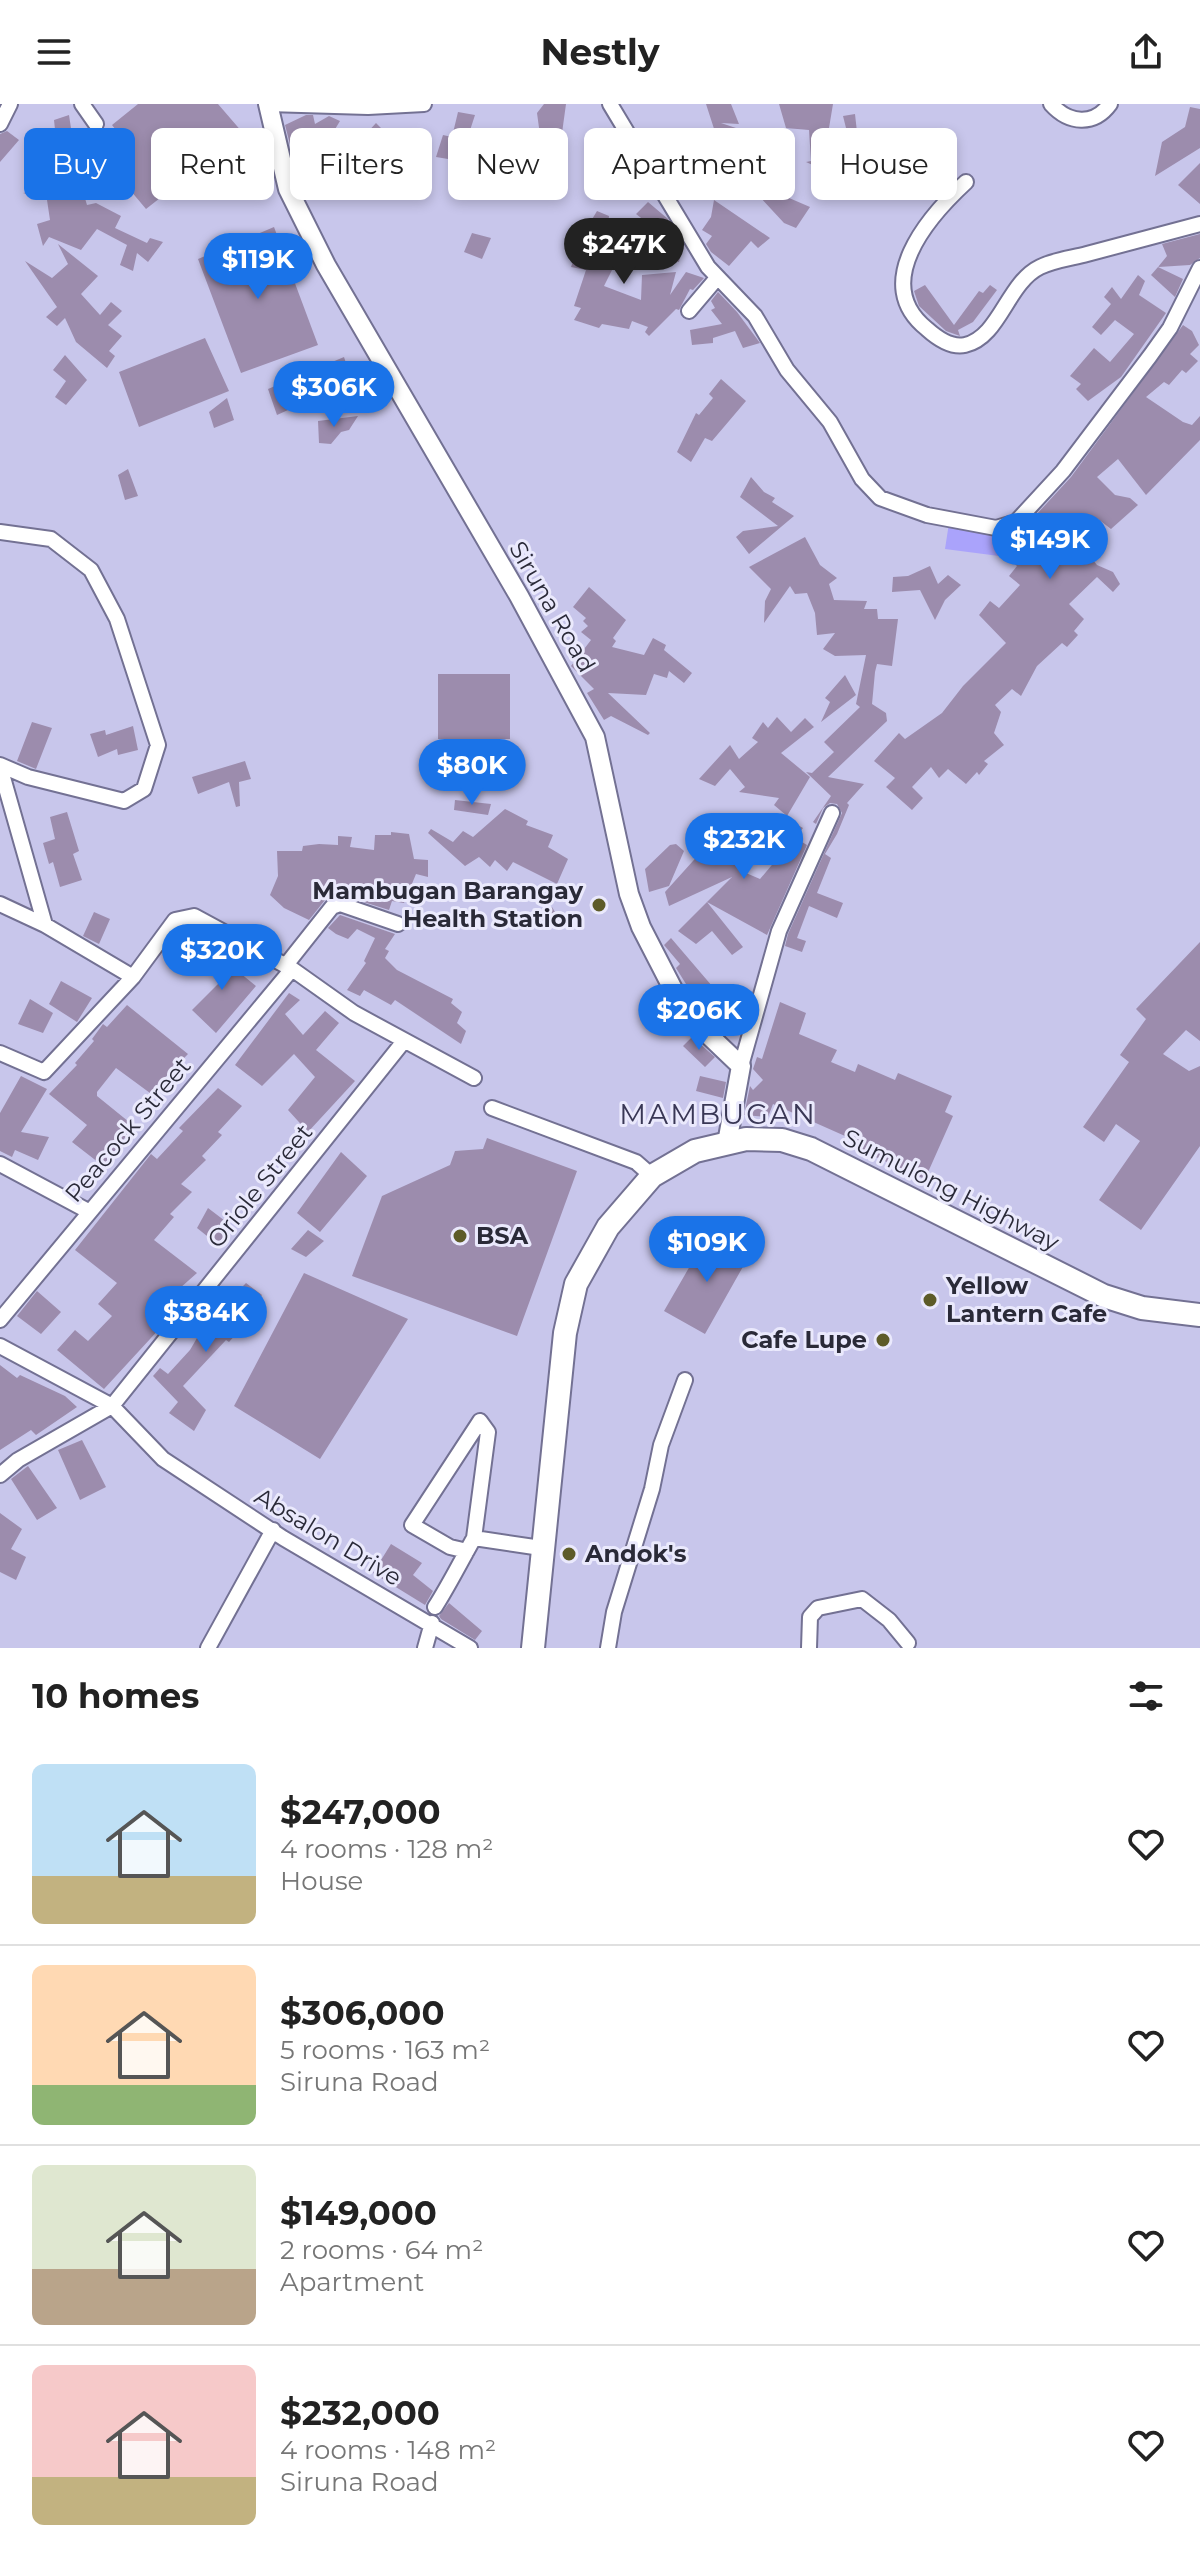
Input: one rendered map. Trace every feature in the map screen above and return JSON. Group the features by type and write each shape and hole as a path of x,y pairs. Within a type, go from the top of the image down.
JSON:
{"main road":[{"name":"Sumulong Highway","path":"533,1648 561,1357 576,1284 608,1227 652,1176 695,1151 746,1139 782,1140 811,1149 1104,1296 1142,1308 1200,1315"}],"street":[{"path":"0,124 10,104"},
{"path":"82,104 96,124"},
{"path":"268,104 368,107 424,104"},
{"name":"Siruna Road","path":"268,104 288,189 326,265 519,596 595,737 629,894 641,927 675,993 697,1024 741,1066"},
{"path":"610,104 645,167 717,278 755,316 787,370 830,422 869,489 889,503 911,510 996,528 1016,522 1063,471 1170,328 1200,268"},
{"path":"1051,104 1059,113 1083,121 1101,116 1110,104"},
{"path":"966,182 922,229 914,242 902,282 905,302 913,317 944,341 957,346 979,338 1019,285 1041,266 1200,224"},
{"path":"689,311 717,278"},
{"path":"0,532 51,539 91,570 117,619 158,745 144,789 124,801 28,777 0,766"},
{"path":"0,766 45,925"},
{"path":"727,1143 741,1066 779,931 832,813"},
{"path":"0,904 45,925 133,977"},
{"name":"Peacock Street","path":"0,1320 289,967 332,907 340,904 398,924"},
{"path":"0,1053 44,1072 133,977 175,920 194,916 289,967 354,1013 474,1078"},
{"name":"Oriole Street","path":"0,1475 18,1460 112,1406 404,1041"},
{"path":"492,1108 636,1162 652,1176"},
{"path":"0,1164 88,1211"},
{"name":"Absalon Drive","path":"0,1346 112,1406 165,1457 273,1530 470,1648"},
{"path":"608,1648 614,1612 652,1489 661,1445 685,1380"},
{"path":"435,1607 470,1544 488,1432 480,1421 412,1525 450,1547 470,1544 541,1548"},
{"path":"208,1648 273,1530"},
{"path":"809,1648 810,1617 818,1608 862,1599 889,1620 908,1643"},
{"path":"425,1648 432,1623"}],"shaded area":[{"path":"949,523 1003,531 999,556 945,549"}],"building":[{"path":"138,104 218,104 239,128 151,128 151,200 157,200 146,209 135,196 135,128 114,128 112,125"},
{"path":"544,104 566,104 563,128 539,128 537,113"},
{"path":"706,104 731,104 739,124 721,123 736,128 714,128"},
{"path":"779,104 833,104 829,128 811,128 811,161 809,130 786,128"},
{"path":"1190,107 1200,109 1200,148 1155,176 1162,142 1185,127"},
{"path":"458,112 475,115 471,128 454,128"},
{"path":"855,114 857,128 846,128 843,116"},
{"path":"69,115 71,128 55,128 54,120"},
{"path":"306,115 313,115 315,124 329,116 340,121 336,128 290,128 290,144 285,125"},
{"path":"7,131 19,140 0,162 0,134"},
{"path":"443,135 448,136 448,159 436,157"},
{"path":"1200,163 1200,204 1178,185"},
{"path":"47,200 86,200 87,205 96,203 121,216 115,228 147,243 150,238 163,242 148,262 137,253 133,271 120,265 127,245 97,229 81,250 49,237 43,246 37,224 50,220"},
{"path":"714,200 770,238 758,248 751,241 729,266 706,244 712,236 702,230 711,217"},
{"path":"763,200 794,200 810,207 796,228 784,223"},
{"path":"648,202 668,219 669,230 676,233 683,245 679,262 666,259 670,245 677,246 636,214"},
{"path":"597,211 609,216 607,233 639,239 637,251 600,241 591,260 613,268 604,286 641,300 642,275 676,272 670,295 686,272 704,278 693,290 690,289 679,310 676,309 649,336 645,332 648,327 632,321 629,329 602,324 599,328 574,320 581,308 574,306 586,270 571,267 585,231"},
{"path":"274,227 318,345 241,373 198,259"},
{"path":"472,233 491,238 482,259 464,252"},
{"path":"1200,234 1200,258 1190,265 1158,267 1167,256 1162,244"},
{"path":"58,244 98,276 81,294 100,315 111,302 122,311 108,325 122,336 109,351 115,356 107,368 76,342 65,318 57,326 46,317 57,307 25,261 52,278 68,264"},
{"path":"1158,267 1183,279 1175,297 1151,275"},
{"path":"1138,275 1145,281 1139,295 1166,313 1121,377 1088,401 1076,389 1081,384 1070,376 1094,348 1110,362 1134,334 1115,320 1101,335 1092,327 1111,304 1104,297 1112,287 1121,299"},
{"path":"925,285 954,325 979,291 983,293 990,285 997,290 973,322 958,330 960,336 946,331 919,306 914,291"},
{"path":"718,292 760,343 743,348 735,331 713,338 713,343 692,345 690,330 722,324 711,310 715,308 711,301"},
{"path":"1183,325 1192,331 1199,345 1190,354 1198,361 1186,373 1182,370 1169,385 1164,382 1146,397 1183,422 1192,425 1200,416 1200,440 1146,495 1118,459 1097,477 1115,495 1130,498 1138,505 1111,529 1098,519 1079,543 1097,565 1113,572 1120,584 1113,592 1097,577 1069,604 1084,619 1074,631 1078,635 1067,647 1062,643 1037,666 1021,696 1012,689 995,705 1001,712 994,733 1004,745 984,761 988,764 979,775 977,772 966,784 948,769 939,778 931,767 912,787 923,798 912,810 886,787 895,778 874,761 899,733 905,739 942,713 963,686 1006,643 979,615 990,601 999,608 1020,585 1009,576 1017,566 1008,558 1020,548 1009,535 1023,529 1071,477"},
{"path":"205,338 229,391 139,427 119,372"},
{"path":"65,355 87,380 66,405 55,397 66,381 53,370"},
{"path":"344,357 352,381 277,415 268,389"},
{"path":"721,379 746,401 712,441 705,438 691,462 677,452 696,413 699,415 713,398 709,394"},
{"path":"227,398 234,420 214,428 209,412"},
{"path":"358,416 349,430 341,432 331,444 319,443 318,421"},
{"path":"128,469 138,496 125,500 118,475"},
{"path":"751,477 764,492 775,498 772,502 794,516 749,554 736,537 743,531 778,526 740,497"},
{"path":"805,537 820,565 837,578 829,584 834,600 867,601 864,609 877,609 878,619 898,619 892,666 877,664 875,672 872,704 886,713 887,721 828,777 864,784 847,803 849,805 837,834 825,854 831,858 817,893 843,903 837,918 809,906 797,938 806,941 802,952 785,946 788,934 842,813 837,804 830,803 823,808 816,824 813,822 831,796 806,772 812,773 834,752 824,742 860,707 856,704 866,655 835,656 823,649 835,633 817,635 815,613 807,593 795,594 790,586 764,623 765,601 771,589 749,567"},
{"path":"930,566 938,584 948,575 961,585 945,600 935,620 920,590 892,592 893,577 908,576"},
{"path":"589,587 626,620 613,638 616,641 612,647 644,655 653,638 666,645 664,650 692,673 684,683 669,671 667,678 654,674 646,695 608,693 650,733 648,735 611,716 604,720 587,693 594,689 571,666 591,640 581,632 588,626 583,621 586,618 573,607"},
{"path":"438,674 510,674 510,739 438,739"},
{"path":"845,675 856,695 821,722 830,702 825,698"},
{"path":"777,717 791,732 805,718 814,727 781,753 810,777 787,816 774,805 779,798 739,792 745,787 730,769 715,786 699,779 730,745 739,759 758,742 752,738 763,722 768,728"},
{"path":"32,722 52,728 36,769 17,761"},
{"path":"133,726 138,750 118,755 117,749 98,757 90,734 105,730 106,735"},
{"path":"245,761 251,779 239,782 240,806 236,807 229,782 198,794 192,777"},
{"path":"455,800 491,804 488,815 454,810"},
{"path":"505,809 528,821 526,825 553,835 548,847 568,859 557,884 513,862 507,871 495,860 490,867 479,857 465,866 428,833 431,829 453,842 463,831 473,837"},
{"path":"67,812 79,851 73,854 82,880 60,887 53,862 49,864 43,843 55,839 50,817"},
{"path":"782,816 803,828 795,838 807,845 767,935 707,902 732,877 669,906 665,892 702,851 733,855 746,873 760,879 787,847 768,831"},
{"path":"391,832 409,834 414,859 428,860 428,877 416,874 404,903 392,901 389,910 338,894 325,900 309,920 284,908 270,895 278,876 277,851 302,851 303,846 319,844 338,845 338,836 352,837 350,847 374,850 375,835 391,835"},
{"path":"676,844 684,851 669,886 649,892 645,869 670,845"},
{"path":"707,902 743,947 732,955 712,931 696,944 678,931"},
{"path":"552,907 558,917 524,930 521,923"},
{"path":"94,912 110,919 99,944 83,936"},
{"path":"340,915 395,934 385,949 389,951 385,958 397,970 453,999 451,1003 462,1012 457,1023 466,1031 461,1044 395,1000 391,1005 364,990 360,996 347,990 366,963 364,961 375,938 357,929 348,939 336,934 328,928"},
{"path":"671,938 724,1000 706,1016 676,968 680,964 664,945"},
{"path":"1200,942 1200,1041 1186,1030 1163,1054 1189,1071 1200,1066 1200,1146 1141,1230 1099,1200 1140,1141 1116,1124 1104,1142 1083,1127 1129,1062 1120,1055 1146,1019 1136,1009"},
{"path":"208,947 256,986 216,1033 192,1010 220,982 198,959"},
{"path":"61,981 92,998 77,1022 49,1004"},
{"path":"289,993 300,1000 285,1014 303,1035 325,1011 339,1023 316,1050 355,1081 308,1132 288,1110 315,1077 294,1054 262,1086 235,1065"},
{"path":"30,999 53,1013 43,1033 18,1024"},
{"path":"780,1002 806,1013 799,1034 837,1050 831,1062 855,1072 858,1064 895,1080 898,1073 952,1096 945,1112 953,1116 925,1179 860,1150 863,1144 773,1104 768,1117 744,1115 750,1086 753,1090 763,1080 753,1069 757,1057 762,1059"},
{"path":"127,1005 188,1054 150,1093 116,1068 97,1092 97,1096 134,1126 103,1166 72,1142 87,1125 49,1094 77,1065 75,1063 94,1041 92,1039 103,1024 107,1027"},
{"path":"692,1037 715,1057 705,1067 683,1046"},
{"path":"21,1076 47,1089 21,1132 49,1137 38,1160 15,1150 12,1157 0,1151 0,1113"},
{"path":"700,1076 726,1082 723,1098 696,1091"},
{"path":"218,1088 242,1106 218,1132 222,1135 202,1156 206,1160 181,1184 192,1192 170,1214 174,1217 154,1240 197,1273 171,1296 180,1302 104,1389 57,1350 75,1330 88,1341 112,1316 98,1304 117,1283 75,1250 151,1154 157,1159 183,1131 179,1128"},
{"name":"BSA","path":"487,1138 577,1171 517,1336 352,1276 382,1196 450,1165 455,1151 483,1149"},
{"path":"341,1152 367,1176 320,1232 297,1213"},
{"path":"208,1208 233,1227 217,1244 197,1228"},
{"path":"308,1230 324,1241 306,1257 291,1249"},
{"path":"709,1233 749,1256 705,1334 664,1311"},
{"path":"304,1273 408,1319 320,1459 234,1406"},
{"path":"246,1283 262,1295 238,1332 229,1342 226,1340 183,1386 206,1410 194,1431 169,1413 178,1402 153,1376 160,1368 168,1374 190,1350 204,1326"},
{"path":"37,1291 61,1312 41,1334 17,1316"},
{"path":"0,1365 17,1378 20,1375 65,1396 77,1407 36,1435 31,1430 0,1450"},
{"path":"82,1440 106,1487 80,1500 58,1450"},
{"path":"28,1466 57,1508 37,1520 11,1479"},
{"path":"0,1513 22,1529 11,1549 26,1557 16,1580 0,1572"},
{"path":"391,1544 422,1563 413,1575 433,1591 425,1605 373,1573"},
{"path":"449,1603 482,1631 475,1640 441,1619 439,1616"}],"place":[{"name":"Mambugan Barangay Health Station","path":"599,905"},
{"name":"BSA","path":"460,1236"},
{"name":"Yellow Lantern Cafe","path":"930,1300"},
{"name":"Cafe Lupe","path":"883,1340"},
{"name":"Andok's","path":"569,1554"}],"district":[{"name":"MAMBUGAN","path":"718,1114"}]}
